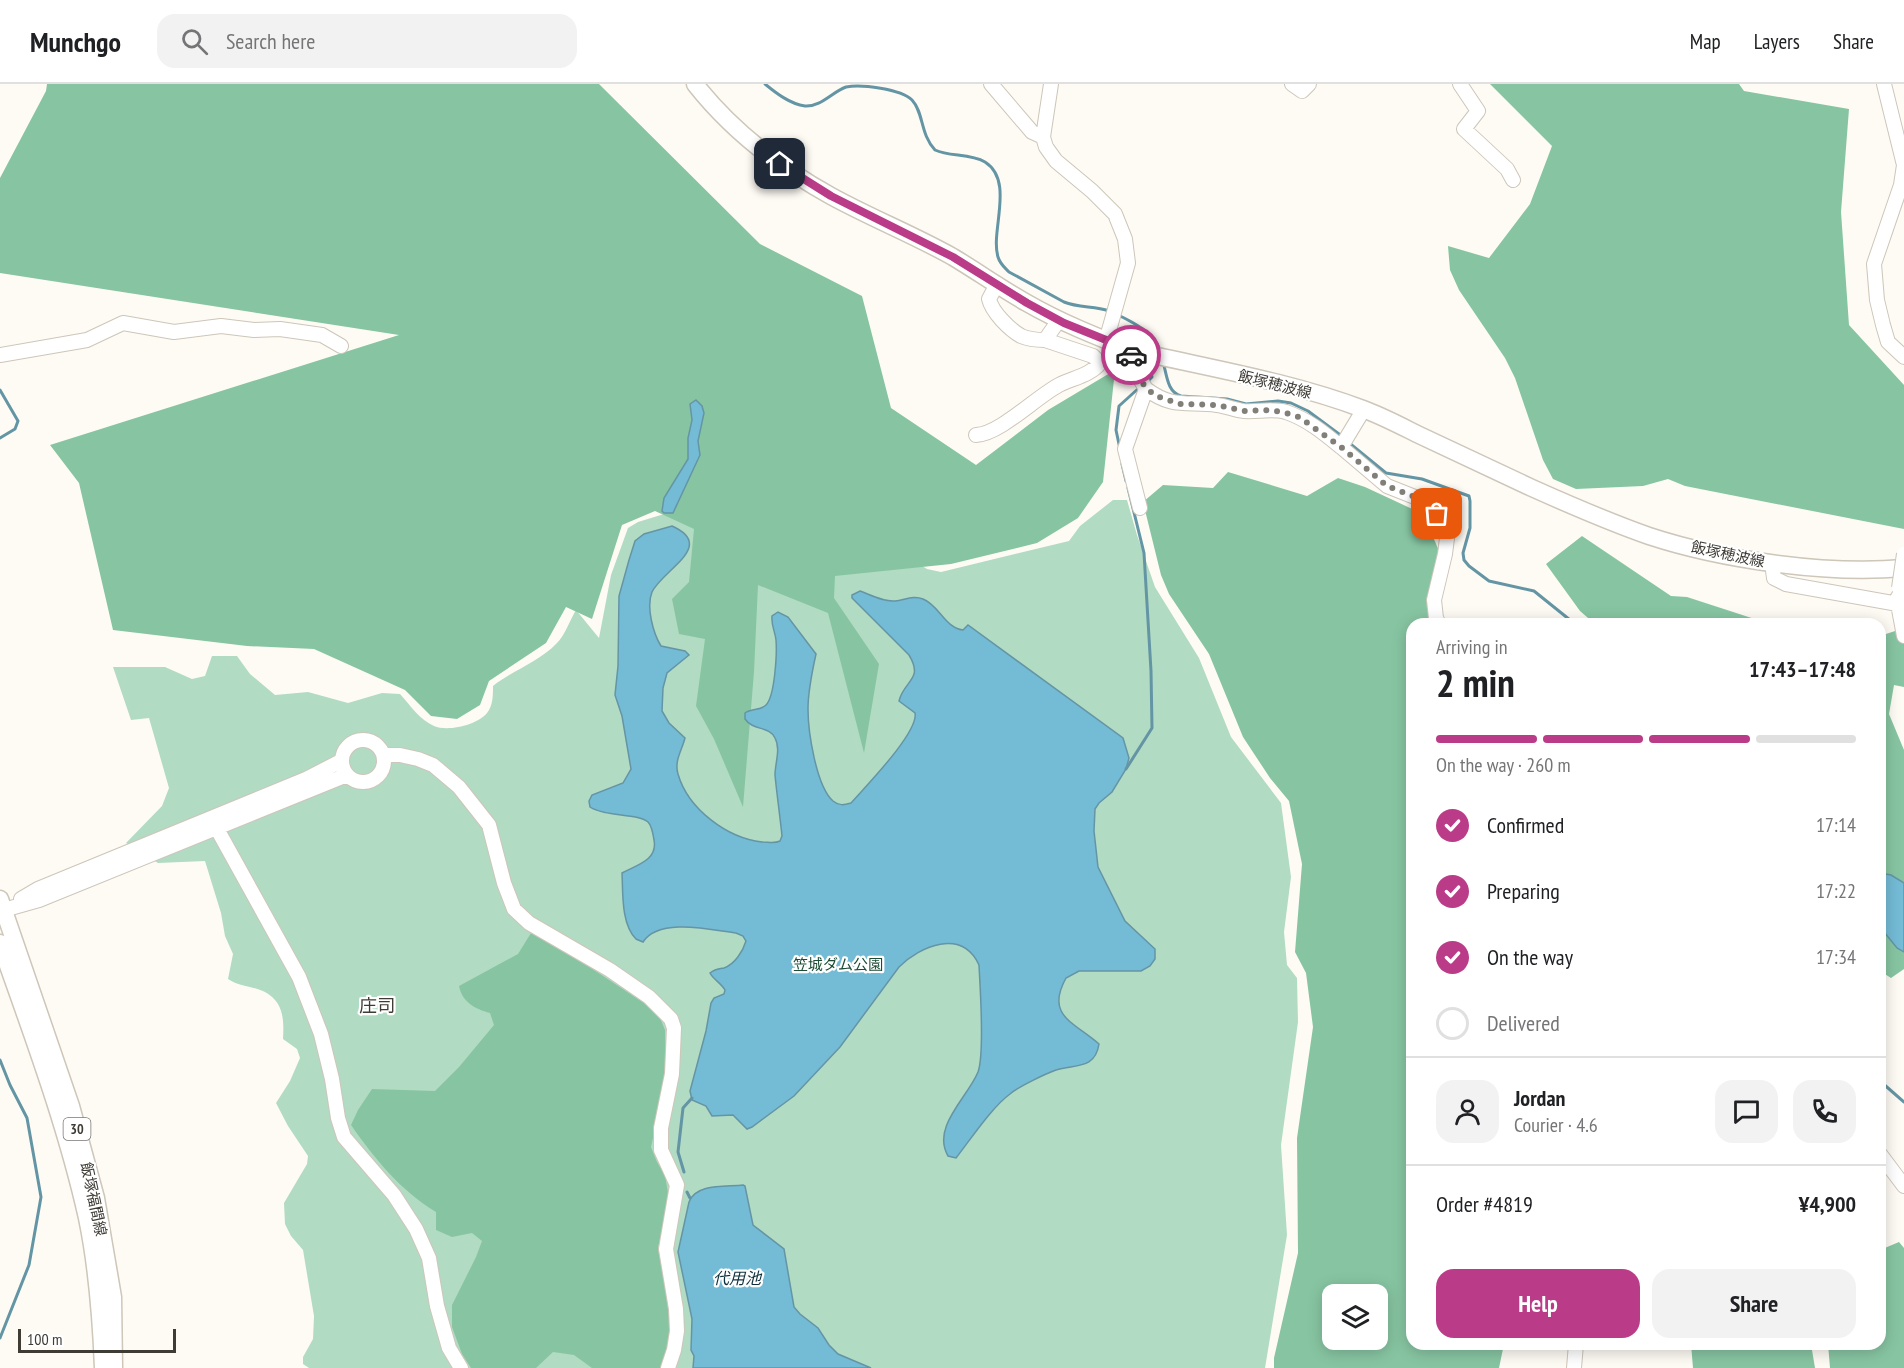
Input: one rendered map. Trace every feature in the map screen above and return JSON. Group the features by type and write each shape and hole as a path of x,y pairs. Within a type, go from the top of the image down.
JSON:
{"main road":[{"name":"飯塚穂波線","path":"694,84 729,122 791,172 831,196 953,257 1059,320 1106,341 1131,350 1295,388 1364,409 1591,514 1651,536 1772,563 1826,568 1885,570 1904,568"},
{"name":"飯塚福間線","path":"1,906 71,1106 96,1198 112,1297 114,1368"},
{"name":"飯塚福間線","path":"0,943 60,1115 85,1210 96,1282 103,1368"}],"street":[{"path":"991,84 1032,132 1043,137"},
{"path":"1051,84 1043,137 1046,147 1056,161 1115,214 1125,239 1128,262 1106,341"},
{"path":"1292,84 1302,91 1309,84"},
{"path":"1460,84 1478,111 1464,129 1507,170 1513,180"},
{"path":"1884,84 1904,165 1901,185 1874,264 1877,300 1888,342 1904,357"},
{"path":"976,435 986,435 1034,400 1059,385 1095,370 1100,363 1093,356 1045,340 1021,336 1008,326 991,306 989,299 997,285"},
{"path":"1045,340 1059,320"},
{"path":"0,355 87,340 123,323 174,332 221,326 254,330 280,329 322,334 341,346"},
{"path":"1131,350 1135,372 1146,388 1156,396 1180,404 1217,405 1244,411 1283,412 1310,423 1387,486 1430,503 1445,524 1447,538 1434,600 1436,618"},
{"path":"1140,508 1125,449 1146,388"},
{"path":"1341,447 1364,409"},
{"path":"1904,554 1898,604 1904,636"},
{"path":"1772,563 1774,578 1786,584 1898,604"},
{"path":"363,739 376,743 384,755 381,772 372,780 360,782 347,775 342,768 341,761 342,754 350,743 363,739"},
{"path":"384,755 400,755 433,765 459,787 489,825 504,884 514,909 529,923 610,970 649,997 671,1019 674,1028 672,1074 661,1128 661,1149 677,1185 666,1249 676,1309 677,1331 669,1368"},
{"path":"1,906 39,900 214,823 341,761"},
{"path":"214,823 347,775"},
{"path":"214,823 299,977 321,1034 344,1137 357,1155 394,1195 416,1229 429,1258 437,1306 449,1348 461,1368"},
{"path":"1886,1162 1904,1186"},
{"path":"1574,1368 1576,1350"}],"green space":[{"path":"47,84 599,84 760,244 862,296 891,408 976,465 1048,410 1115,370 1103,482 1078,518 1037,543 951,564 835,576 834,598 879,664 864,753 828,613 758,585 754,672 743,807 714,739 696,706 705,639 679,634 672,599 689,582 694,529 655,511 622,525 592,619 566,607 546,643 489,681 480,705 457,719 431,716 405,690 314,649 247,646 113,630 79,483 50,445 399,335 0,273 0,178 46,91"},
{"path":"1490,84 1739,84 1744,91 1849,109 1841,212 1849,325 1904,385 1904,529 1685,486 1668,479 1643,486 1576,489 1553,479 1543,460 1515,378 1505,358 1459,290 1450,270 1448,246 1489,258 1530,204 1552,146"},
{"path":"1228,472 1307,496 1338,478 1365,487 1423,514 1440,553 1435,618 1406,618 1406,1350 1503,1350 1499,1368 1274,1368 1274,1358 1298,1253 1297,1138 1313,1027 1306,973 1295,952 1302,864 1289,801 1270,778 1243,737 1209,654 1169,594 1161,575 1143,502 1163,485 1213,488"},
{"name":"笠城ダム公園","path":"1113,500 1127,500 1155,587 1199,658 1231,737 1281,803 1291,877 1284,932 1287,965 1297,978 1298,1022 1281,1145 1287,1235 1265,1368 309,1368 303,1364 303,1357 313,1339 314,1316 303,1250 291,1236 285,1224 284,1203 307,1164 308,1156 276,1103 290,1081 300,1058 297,1049 283,1039 282,1012 276,1001 265,992 228,979 233,954 225,936 221,913 205,861 158,863 126,843 162,806 169,788 149,718 131,720 113,667 165,667 192,679 205,676 212,656 237,656 250,674 275,695 308,692 348,703 382,693 400,694 424,720 440,728 454,728 470,724 487,713 492,704 493,686 550,650 562,636 576,610 599,638 611,575 628,528 638,522 700,503 914,561 927,569 941,572 1069,541 1080,526"},
{"path":"1582,536 1671,596 1687,597 1752,618 1588,618 1580,611 1546,564"},
{"path":"1904,628 1904,687 1894,685 1889,714 1904,750 1904,969 1891,978 1886,975 1886,634"},
{"path":"531,933 588,966 650,1007 660,1018 665,1030 666,1080 651,1147 665,1175 669,1199 658,1248 671,1333 661,1368 592,1368 574,1355 553,1352 536,1368 471,1368 462,1354 452,1327 452,1305 482,1241 472,1233 452,1237 436,1230 436,1212 412,1195 389,1173 351,1125 372,1089 435,1091 459,1067 494,1025 490,1013 466,1001 459,986 518,954"},
{"path":"1899,1242 1904,1248 1904,1368 1830,1368 1828,1350 1886,1350 1886,1247"},
{"path":"1692,1350 1812,1350 1815,1368 1693,1368"}],"water":[{"path":"696,400 702,406 704,413 698,441 700,455 673,513 664,513 662,511 664,498 688,459 688,438 692,420 690,404"},
{"path":"672,526 684,534 689,542 688,550 652,592 650,612 655,634 661,646 685,651 689,655 667,673 663,688 662,711 669,723 685,738 677,769 690,799 711,820 736,835 771,843 780,841 782,836 775,775 777,742 773,734 748,723 745,719 745,713 766,705 772,693 776,637 772,616 778,612 788,617 816,654 809,695 810,731 818,771 827,794 833,801 842,805 851,803 890,759 909,733 915,713 899,701 914,675 913,663 909,655 852,598 852,595 860,591 886,600 895,601 916,597 929,602 951,625 963,630 968,625 1123,738 1129,758 1126,769 1112,792 1095,809 1094,831 1098,867 1125,921 1155,949 1155,959 1150,966 1141,971 1079,971 1066,978 1060,991 1061,1010 1065,1017 1099,1044 1097,1052 1089,1062 1051,1072 1014,1091 989,1115 956,1158 948,1156 944,1145 944,1134 953,1112 978,1072 982,1020 979,965 972,954 952,944 929,947 899,967 840,1047 794,1096 752,1127 747,1129 733,1115 712,1116 706,1106 692,1100 690,1091 711,1003 714,998 724,994 725,990 710,973 732,964 741,953 746,941 743,936 736,933 686,927 661,930 651,934 643,942 636,939 625,917 622,873 650,857 654,847 651,828 643,819 596,810 590,807 589,801 592,795 623,783 631,769 622,716 615,695 618,666 619,596 629,560 635,541 644,534"},
{"path":"1886,874 1904,883 1904,952 1897,948 1886,934"},
{"name":"代用池","path":"743,1185 753,1225 784,1249 794,1307 818,1328 838,1354 871,1368 693,1368 692,1319 678,1252 689,1202 693,1196 705,1189"}],"waterway":[{"path":"765,84 789,101 805,106 821,102 841,89 853,86 880,88 907,96 916,105 927,137 935,150 979,159 994,170 999,181 1000,194 996,246 999,259 1004,267 1064,302 1109,311"},
{"path":"1118,315 1148,333 1160,350"},
{"path":"1142,331 1146,348"},
{"path":"1148,360 1152,377 1148,381"},
{"path":"1163,362 1170,387 1176,394 1227,399 1246,404 1278,401 1291,403 1308,411 1343,437"},
{"path":"1120,449 1116,430 1119,406 1140,387"},
{"path":"0,390 18,421 15,429 0,438"},
{"path":"1348,442 1386,473 1422,479 1469,496 1470,528 1463,553 1464,560 1489,581 1534,591 1568,618"},
{"path":"1122,464 1126,481"},
{"path":"1126,769 1152,728 1144,553 1128,488"},
{"path":"0,1060 27,1118 41,1197 29,1265 0,1338"},
{"path":"1886,1086 1904,1102"},
{"path":"684,1172 678,1152 683,1108 692,1098"},
{"path":"687,1192 690,1198"}],"way so far":[{"path":"1131,355 1135,372 1146,388 1156,396 1180,404 1217,405 1244,411 1283,412 1299,417 1341,447 1387,486 1430,503 1437,514"}],"district":[{"name":"庄司","path":"377,1005"}],"route":[{"path":"780,164 831,196 953,257 1064,323 1131,350 1131,355"}]}
